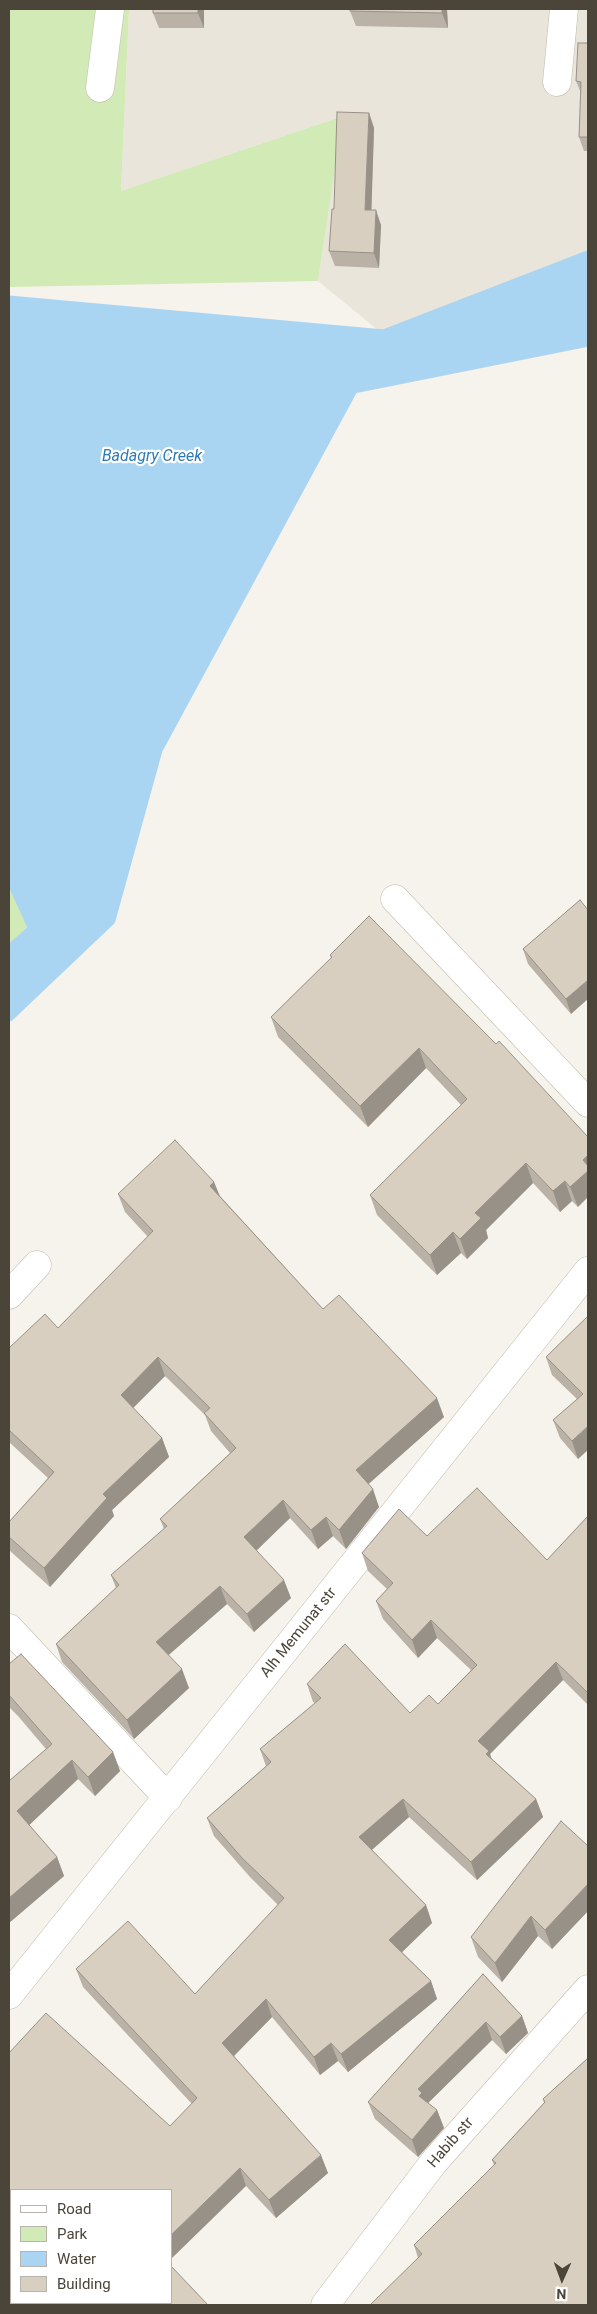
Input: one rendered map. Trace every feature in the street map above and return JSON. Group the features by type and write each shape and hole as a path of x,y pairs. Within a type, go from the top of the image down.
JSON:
{"street":[{"path":"100,88 110,9"},
{"path":"557,82 564,9"},
{"path":"395,899 588,1103"},
{"path":"9,1295 37,1265"},
{"name":"Alh Memunat str","path":"9,1995 588,1271"},
{"path":"9,1628 168,1798"},
{"name":"Habib str","path":"325,2305 434,2162 588,1989"}],"shaded area":[{"path":"129,9 588,9 588,256 384,335 318,281 343,116 121,191"}],"green space":[{"path":"9,9 129,9 121,191 343,116 318,281 9,287"},
{"path":"9,874 34,929 9,951"}],"water":[{"name":"Badagry Creek","path":"588,256 588,341 353,388 157,750 110,920 9,1016 9,951 34,929 9,874 9,301 384,335"}],"building":[{"path":"153,9 198,9 198,13 153,13"},
{"path":"350,9 442,9 442,13 350,11"},
{"path":"578,43 588,43 588,137 579,137 581,82 576,81"},
{"path":"337,112 369,113 365,210 376,210 374,253 329,251 332,209 334,209"},
{"path":"580,900 588,910 588,980 566,999 523,949"},
{"path":"369,916 496,1044 499,1041 588,1137 588,1155 583,1160 588,1166 588,1171 570,1187 565,1181 553,1191 526,1163 475,1213 481,1218 460,1239 453,1232 430,1255 370,1195 467,1099 419,1048 360,1106 271,1017 332,957 330,955"},
{"path":"175,1140 214,1182 210,1186 323,1309 339,1295 437,1398 356,1470 373,1489 339,1530 326,1517 311,1530 283,1500 244,1537 284,1580 247,1614 220,1586 156,1642 182,1669 127,1720 56,1644 119,1585 111,1575 167,1526 160,1519 236,1448 204,1413 210,1408 158,1357 121,1395 162,1438 103,1494 107,1498 44,1568 9,1537 9,1522 54,1472 9,1430 9,1348 45,1314 58,1328 153,1231 118,1194"},
{"path":"588,1316 588,1426 572,1441 553,1420 583,1394 546,1357"},
{"path":"477,1488 547,1560 588,1516 588,1693 556,1662 478,1741 489,1751 486,1754 536,1799 471,1862 403,1799 359,1837 426,1905 389,1940 431,1981 341,2054 331,2043 314,2057 266,1999 222,2043 321,2155 269,2200 240,2168 172,2234 172,2189 10,2189 10,2218 9,2053 46,2013 170,2126 197,2098 76,1969 128,1921 195,1994 284,1898 243,1859 207,1818 271,1762 260,1749 321,1698 307,1684 345,1644 410,1713 429,1695 438,1704 477,1665 431,1620 412,1640 376,1601 393,1583 362,1553 399,1509 427,1536"},
{"path":"21,1654 113,1752 88,1777 72,1760 17,1811 57,1857 9,1898 9,1781 52,1744 9,1695 9,1664"},
{"path":"561,1821 588,1846 588,1884 545,1930 531,1916 495,1963 471,1937"},
{"path":"483,1974 522,2016 500,2037 486,2022 418,2089 422,2093 419,2096 437,2110 412,2140 368,2102"},
{"path":"588,2058 588,2305 370,2305 422,2254 414,2245 496,2163 492,2160 545,2102 543,2099"},
{"path":"172,2267 208,2305 98,2304 172,2304"}],"waterway":[{"path":"9,301 384,335 588,256"},
{"path":"9,1016 110,920 157,750 353,388 588,341"},
{"path":"9,874 34,929 9,951"}]}
